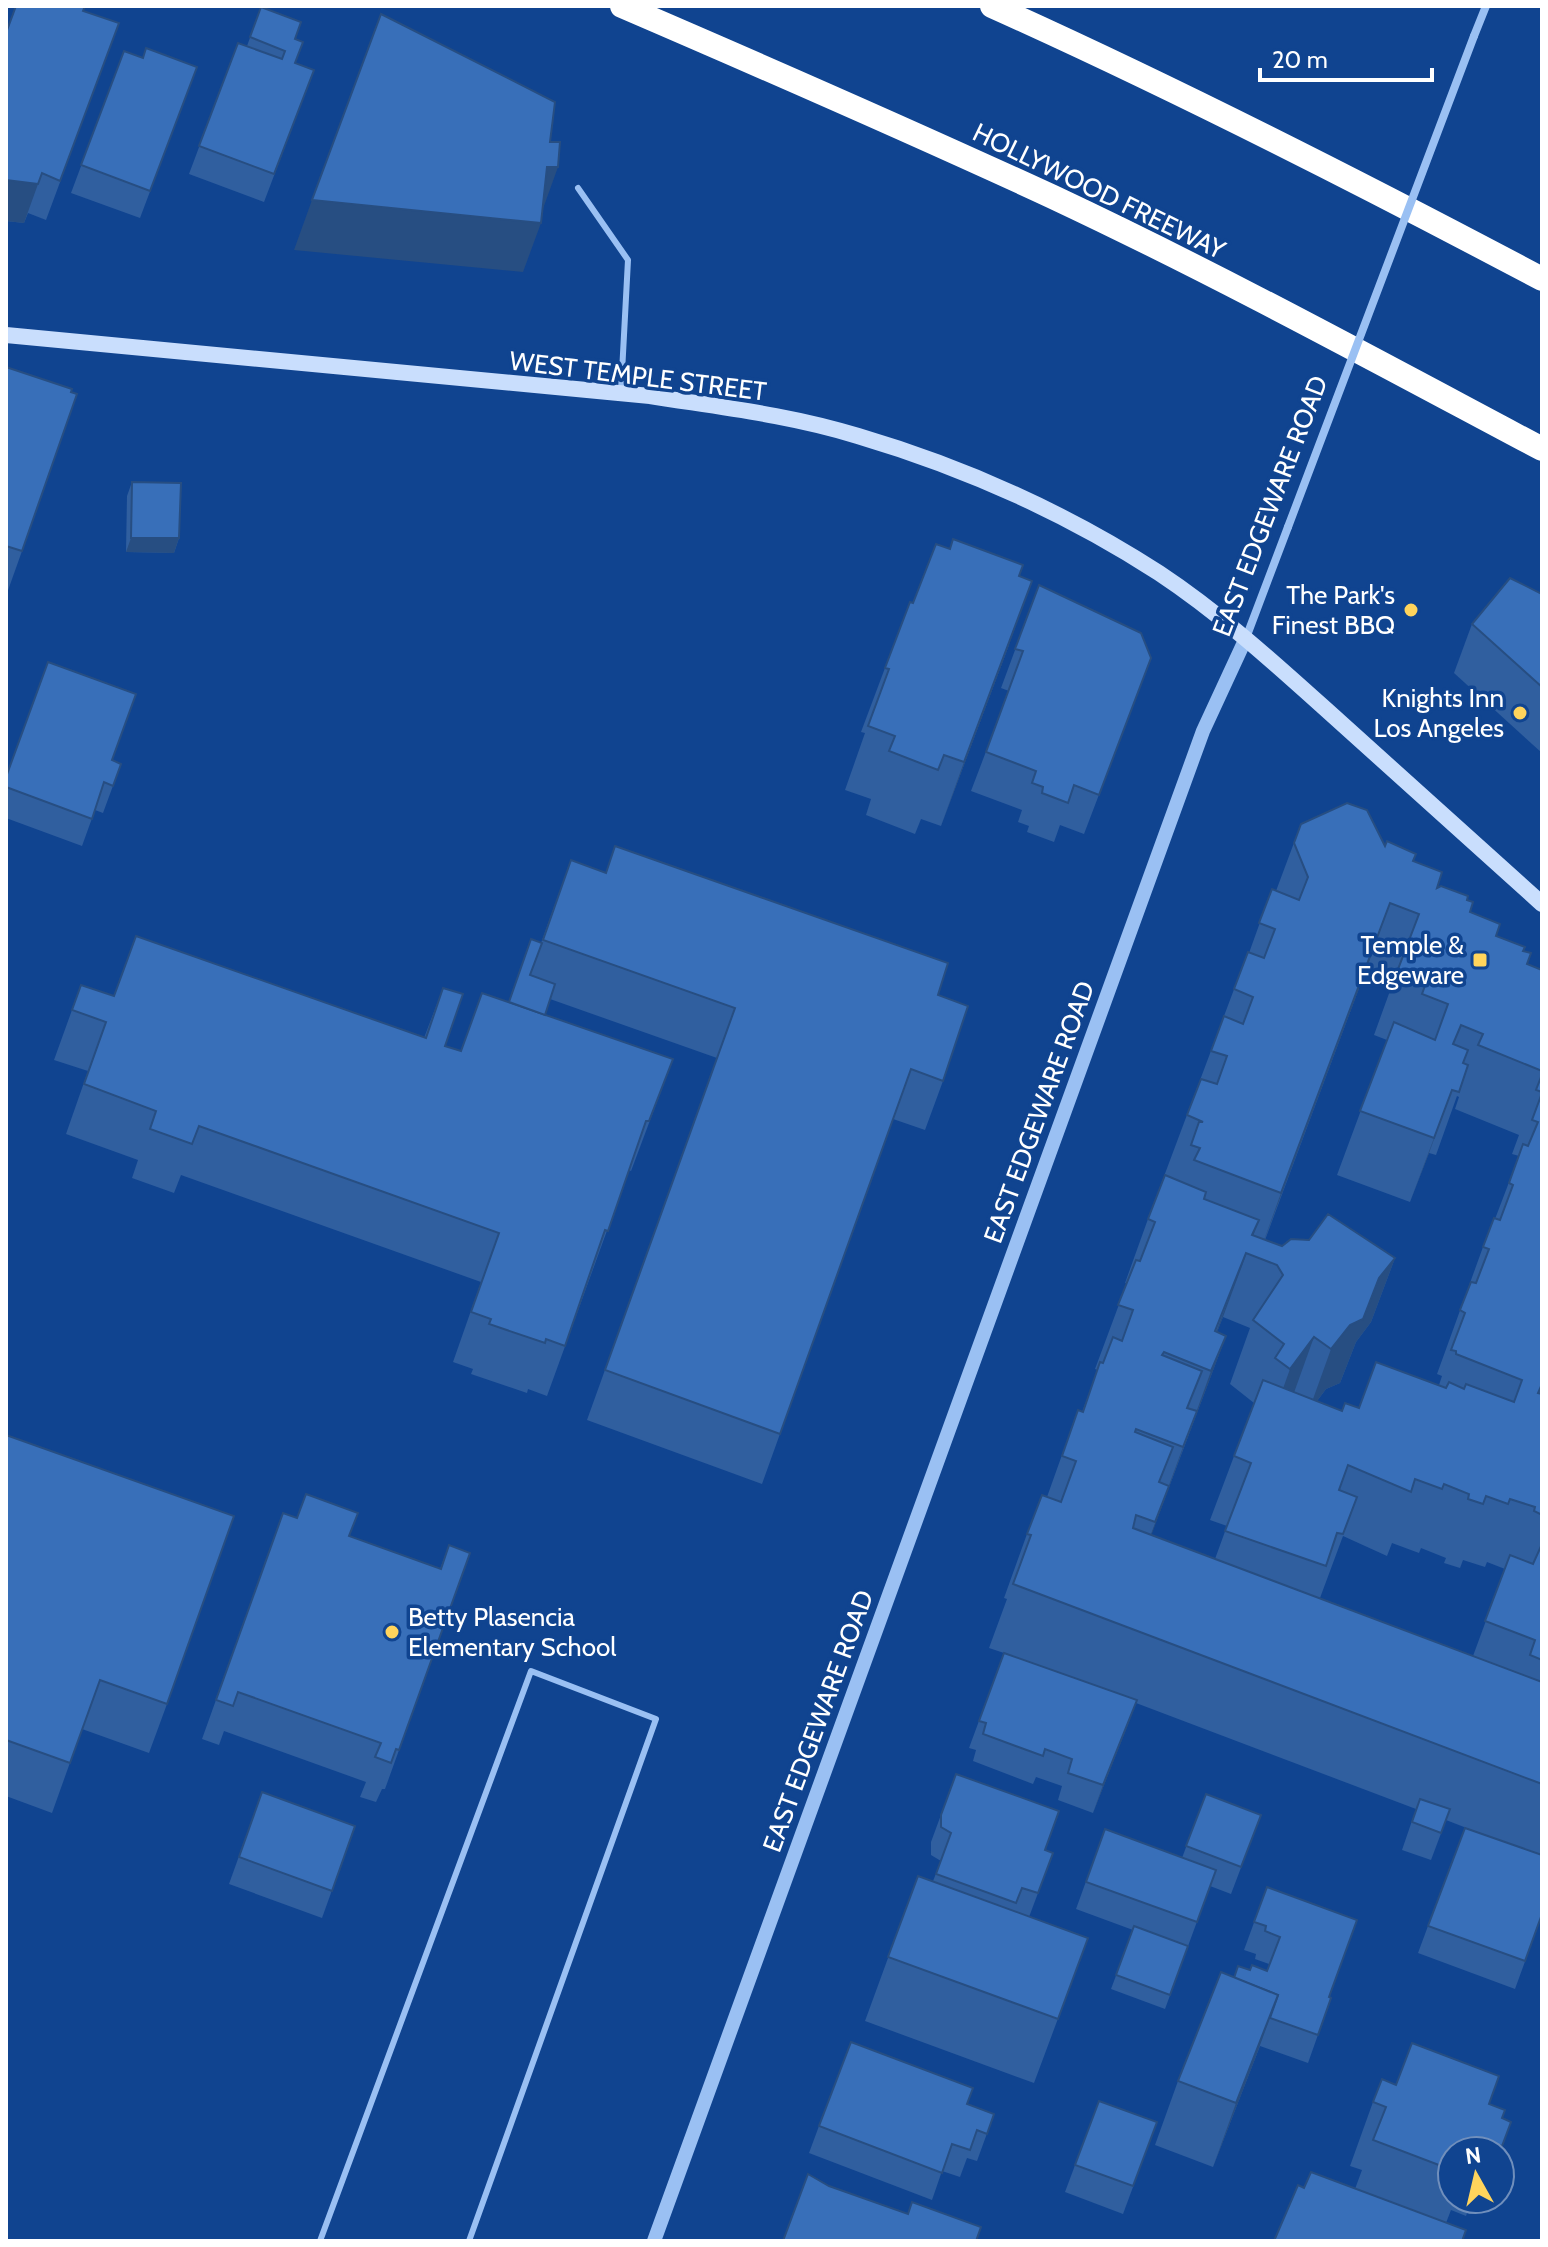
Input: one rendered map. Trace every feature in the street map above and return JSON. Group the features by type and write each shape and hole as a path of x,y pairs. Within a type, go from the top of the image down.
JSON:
{"highway":[{"name":"HOLLYWOOD FREEWAY","path":"622,6 775,71 1055,198 1312,326 1542,449"},
{"path":"992,6 1119,63 1326,166 1542,279"}],"main road":[{"name":"WEST TEMPLE STREET","path":"6,335 650,396 856,435 956,469 1057,515 1158,573 1246,638 1542,904"}],"street":[{"name":"EAST EDGEWARE ROAD","path":"654,2241 1203,731 1246,638 1486,6"}],"lane":[{"path":"578,188 628,260 621,395"},
{"path":"320,2241 531,1671 656,1719 469,2241"}],"building":[{"path":"16,6 85,6 83,11 119,23 60,181 42,173 38,184 6,180 6,33"},
{"path":"261,7 301,22 295,39 303,42 295,63 314,70 274,174 199,146 238,43 282,59 285,51 250,37"},
{"path":"381,14 555,102 550,142 560,142 558,167 547,167 541,223 312,200"},
{"path":"146,48 197,67 150,191 81,165 124,51 143,58"},
{"path":"6,367 72,389 71,392 77,394 22,551 6,546"},
{"path":"132,482 181,483 179,538 131,538"},
{"path":"953,539 1023,565 1019,576 1032,581 964,762 944,755 938,770 889,751 895,736 868,726 889,669 885,668 936,544 950,549"},
{"path":"1510,578 1542,594 1542,687 1472,624"},
{"path":"1039,585 1141,633 1151,658 1099,795 1074,785 1068,803 1042,793 1043,787 1032,783 1036,771 986,752 1023,651 1015,649"},
{"path":"48,662 136,694 112,760 121,764 113,786 104,782 92,819 6,787 6,777"},
{"path":"1347,803 1367,810 1385,846 1387,841 1416,854 1413,861 1442,872 1437,888 1441,886 1468,896 1467,900 1473,902 1470,912 1500,924 1496,936 1525,947 1523,951 1531,953 1527,964 1542,970 1542,1071 1478,1045 1483,1034 1461,1025 1453,1044 1468,1050 1463,1063 1468,1065 1459,1092 1452,1090 1434,1138 1360,1111 1394,1022 1435,1040 1448,1004 1422,994 1426,983 1397,972 1419,914 1390,903 1281,1193 1194,1160 1200,1148 1191,1145 1199,1122 1203,1122 1187,1115 1201,1079 1217,1084 1227,1056 1211,1051 1224,1016 1243,1024 1253,997 1234,989 1248,952 1264,958 1275,929 1259,923 1272,889 1299,900 1308,877 1294,843 1301,824"},
{"path":"615,846 948,963 938,995 968,1006 943,1081 911,1069 780,1434 605,1370 735,1008 543,940 571,860 606,873"},
{"path":"136,936 426,1038 443,988 463,994 445,1046 461,1051 482,993 673,1059 649,1121 646,1121 565,1346 546,1339 545,1343 489,1324 491,1319 471,1312 499,1233 199,1126 192,1144 150,1129 156,1111 84,1084 106,1022 72,1010 81,985 114,996"},
{"path":"531,939 542,943 530,975 555,984 545,1015 509,1002"},
{"path":"1542,1078 1542,1092 1536,1090"},
{"path":"1542,1093 1542,1384 1538,1393 1542,1394 1542,1515 1534,1511 1535,1507 1510,1499 1508,1504 1486,1496 1483,1504 1468,1499 1469,1494 1444,1484 1442,1489 1415,1479 1411,1492 1348,1465 1339,1490 1357,1497 1343,1534 1337,1533 1326,1566 1225,1531 1251,1463 1234,1456 1263,1380 1342,1411 1345,1403 1359,1408 1376,1362 1446,1388 1449,1382 1464,1389 1466,1384 1514,1402 1522,1380 1451,1350 1465,1313 1460,1310 1471,1282 1476,1283 1489,1249 1483,1247 1494,1218 1500,1220 1523,1144 1528,1146 1538,1122 1532,1120"},
{"path":"1165,1175 1206,1192 1204,1199 1259,1220 1252,1235 1282,1246 1291,1239 1309,1240 1328,1214 1395,1258 1379,1278 1363,1319 1350,1325 1331,1349 1314,1337 1290,1369 1275,1358 1284,1344 1253,1320 1283,1275 1277,1265 1246,1253 1215,1331 1226,1336 1211,1371 1164,1352 1162,1355 1202,1371 1187,1408 1197,1411 1183,1447 1136,1429 1135,1432 1173,1447 1159,1482 1169,1486 1155,1522 1136,1515 1133,1528 1542,1682 1542,1784 1013,1584 1042,1495 1061,1502 1076,1461 1062,1456 1078,1410 1083,1412 1100,1362 1103,1363 1113,1337 1122,1341 1133,1310 1118,1305 1155,1222 1148,1219"},
{"path":"6,1435 234,1516 167,1704 100,1680 70,1763 6,1740"},
{"path":"306,1494 358,1513 349,1536 441,1569 449,1545 470,1553 399,1750 396,1749 391,1763 375,1757 381,1743 238,1692 233,1706 216,1700 283,1513 297,1518"},
{"path":"1542,1544 1542,1660 1530,1655 1535,1640 1485,1621 1510,1555 1533,1564"},
{"path":"1004,1653 1137,1700 1103,1785 1068,1773 1072,1759 1045,1749 1043,1756 983,1734 986,1723 979,1721"},
{"path":"956,1774 1059,1811 1045,1850 1053,1853 1038,1893 1022,1888 1016,1903 936,1874 951,1833 941,1827 941,1815"},
{"path":"262,1792 355,1826 332,1891 239,1857"},
{"path":"1206,1794 1261,1815 1241,1867 1186,1846"},
{"path":"1420,1799 1450,1809 1441,1833 1412,1822"},
{"path":"1465,1828 1542,1855 1542,1914 1525,1961 1428,1926"},
{"path":"1105,1829 1216,1870 1197,1922 1086,1882"},
{"path":"918,1876 1088,1938 1058,2019 888,1957"},
{"path":"1267,1887 1357,1920 1318,2035 1270,2018 1278,1995 1234,1978 1238,1966 1250,1970 1252,1965 1267,1971 1280,1937 1265,1931 1266,1926 1254,1922"},
{"path":"1134,1926 1188,1946 1170,1995 1116,1975"},
{"path":"1221,1972 1278,1995 1236,2103 1178,2081"},
{"path":"851,2042 973,2088 967,2104 994,2114 987,2134 977,2130 970,2150 952,2144 942,2173 819,2126"},
{"path":"1412,2043 1499,2076 1489,2104 1505,2110 1502,2118 1511,2122 1506,2135 1436,2135 1436,2164 1373,2140 1386,2107 1373,2102 1382,2079 1396,2085"},
{"path":"1099,2101 1157,2122 1133,2186 1075,2165"},
{"path":"1311,2172 1466,2230 1462,2241 1274,2241 1298,2185 1304,2188"},
{"path":"808,2174 829,2186 908,2214 912,2202 981,2227 976,2241 783,2241"}],"place":[{"name":"The Park's Finest BBQ","path":"1411,610"},
{"name":"Knights Inn Los Angeles","path":"1520,713"},
{"name":"Temple & Edgeware","path":"1480,960"},
{"name":"Betty Plasencia Elementary School","path":"392,1632"}]}
